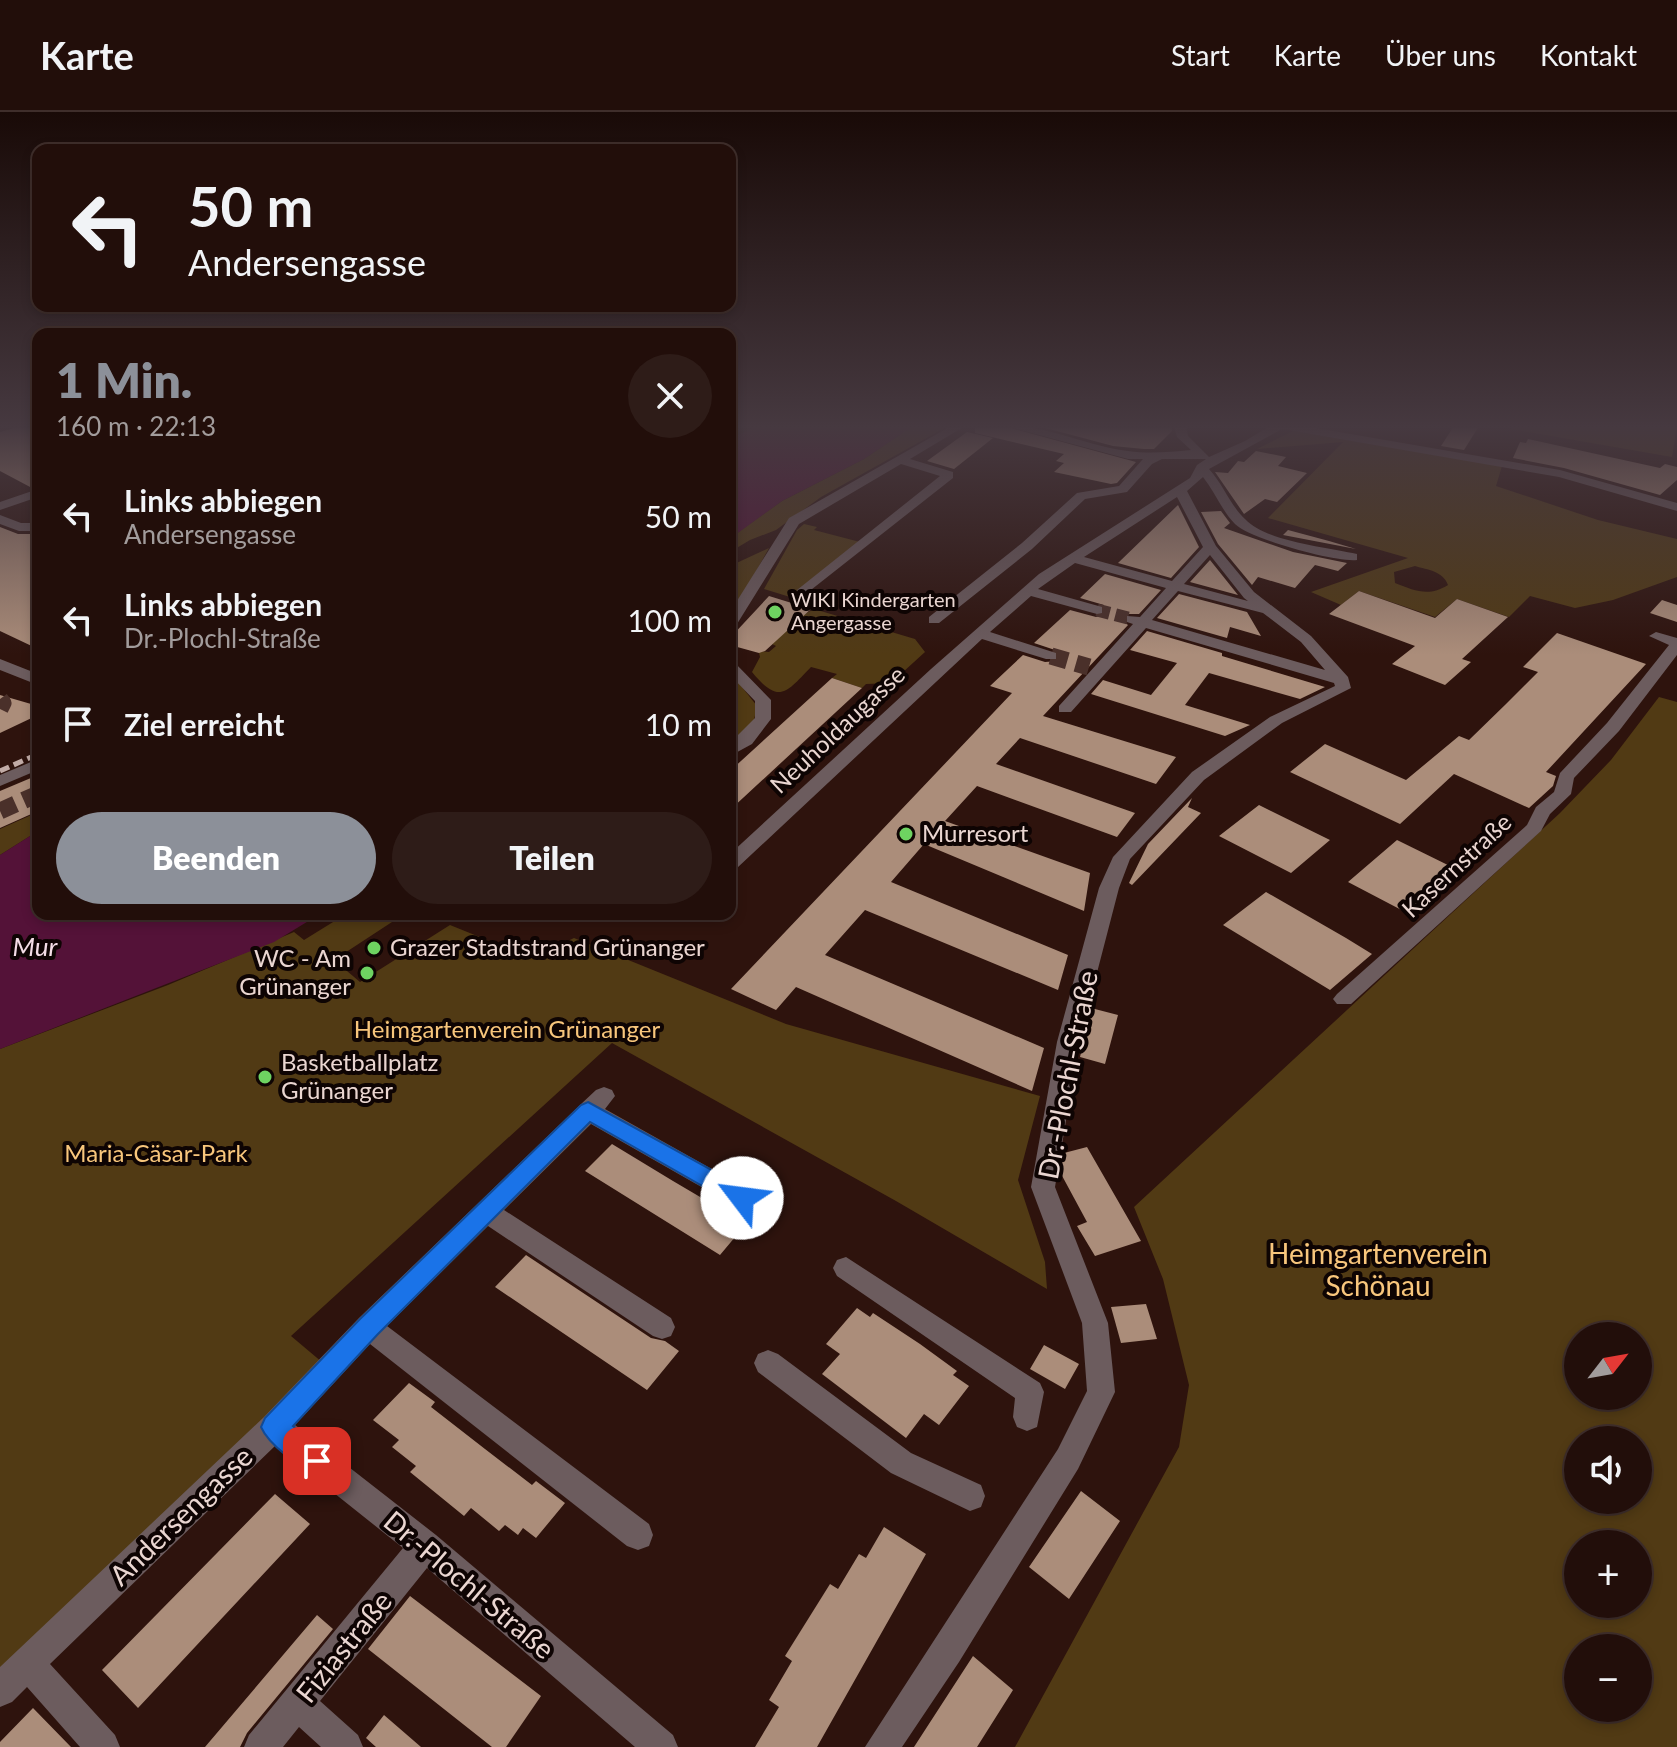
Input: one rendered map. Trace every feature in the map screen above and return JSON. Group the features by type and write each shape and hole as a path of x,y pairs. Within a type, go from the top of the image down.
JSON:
{"street":[{"path":"736,614 794,521 826,502"},
{"path":"802,593 915,502"},
{"path":"934,620 991,571 1027,546 1074,502"},
{"name":"Neuholdaugasse","path":"736,858 1029,591 1071,558 1160,502"},
{"path":"1186,502 1210,547 1265,610 1306,639 1342,680"},
{"path":"1227,502 1252,532 1352,557"},
{"path":"0,519 19,527 32,527"},
{"path":"1065,709 1137,620 1210,547"},
{"path":"1071,558 1265,610"},
{"path":"1029,591 1097,610"},
{"path":"1137,620 1342,680"},
{"path":"980,634 1051,656"},
{"name":"Kasernstraße","path":"1344,999 1535,827 1542,811 1562,794 1566,777 1613,727 1677,644 1656,636"},
{"path":"0,664 32,677"},
{"path":"736,672 763,700 763,719 736,747"},
{"name":"Dr.-Plochl-Straße","path":"882,1747 948,1651 1068,1459 1101,1392 1095,1323 1043,1187 1068,1042 1109,888 1122,857 1198,776 1276,720 1343,688 1342,680"},
{"path":"0,781 32,767"},
{"name":"Andersengasse","path":"0,1690 274,1427 368,1327 596,1103 742,1198"},
{"path":"486,1211 662,1327"},
{"path":"846,1268 1030,1392 1027,1417"},
{"path":"368,1327 638,1535"},
{"path":"768,1363 901,1463 970,1496"},
{"name":"Dr.-Plochl-Straße","path":"274,1427 425,1546 655,1745"},
{"name":"Fiziastraße","path":"261,1747 425,1546"},
{"path":"27,1663 103,1747"},
{"path":"298,1704 346,1747"}],"green space":[{"path":"780,502 814,502 776,530 736,548 736,534"},
{"path":"1283,502 1545,502 1598,520 1677,539 1677,577 1613,600 1575,608 1530,596 1509,617 1457,599 1435,617 1359,591 1341,605 1311,592 1408,558 1268,518","holes":["1415,566 1439,574 1448,585 1428,592 1395,583 1394,572"]},
{"path":"804,524 817,527 814,530 860,542 790,597 764,589 797,530"},
{"path":"769,548 736,607 736,563"},
{"path":"814,609 915,639 925,652 891,683 866,684 862,688 832,678 837,674 811,667 788,689 776,692 769,689 752,672 759,653 769,652 776,646 772,644 803,615"},
{"path":"736,680 757,706 753,725 736,738"},
{"name":"Heimgartenverein Schönau","path":"1659,697 1677,702 1677,1747 1015,1747 1179,1447 1189,1385 1163,1279 1134,1207 1560,813 1611,760"},
{"path":"32,815 32,835 0,855 0,829"},
{"name":"Maria-Cäsar-Park","path":"336,920 392,922 334,960 360,982 450,925 532,958 574,938 786,1024 1040,1096 1018,1180 1045,1262 1047,1289 612,1043 291,1336 329,1368 0,1690 0,1049 168,985 294,932 304,940"}],"water":[{"path":"736,502 780,502 736,534"},
{"name":"Mur","path":"32,835 32,920 310,920 274,942 0,1049 0,855"}],"building":[{"path":"1236,502 1260,502 1244,514"},
{"path":"1178,505 1199,547 1171,578 1118,563"},
{"path":"1221,511 1230,523 1224,528 1293,552 1347,563 1338,571 1315,565 1295,588 1258,577 1252,585 1218,544 1201,512"},
{"path":"0,527 18,534 32,534 32,646 0,631"},
{"path":"1288,530 1329,541 1356,549 1283,535"},
{"path":"1210,560 1238,595 1190,582"},
{"path":"1105,574 1161,590 1139,614 1125,614 1124,622 1128,625 1043,716 1176,757 1156,784 1020,738 996,764 1135,813 1117,837 977,786 945,821 1090,873 1084,911 924,844 891,882 1068,955 1058,990 865,910 825,955 1044,1048 1032,1091 796,987 776,1010 731,989 1012,693 990,686 1023,655 1045,662 1058,661 1058,651 1034,643 1070,610 1096,617 1104,615 1104,605 1080,598"},
{"path":"1359,591 1435,618 1457,599 1508,617 1462,659 1471,662 1445,685 1392,664 1415,646 1329,614"},
{"path":"1179,594 1247,612 1261,636 1230,627 1227,638 1157,618"},
{"name":"WIKI Kindergarten Angergasse","path":"769,596 811,609 759,653 736,647 736,632"},
{"path":"1662,600 1677,605 1677,622 1650,613"},
{"path":"1147,631 1325,687 1300,699 1209,673 1185,705 1250,725 1225,736 1091,694 1103,680 1151,695 1177,663 1130,650"},
{"path":"1557,633 1646,664 1546,772 1556,776 1553,786 1529,808 1454,774 1400,824 1290,772 1325,744 1406,780 1459,736 1469,740 1506,704 1538,672 1523,667"},
{"path":"832,678 862,688 736,804 736,766"},
{"path":"0,695 32,704 32,718 0,733"},
{"path":"32,778 32,814 0,828 0,791"},
{"path":"1192,798 1188,807 1201,813 1132,885 1129,883 1148,844"},
{"path":"1259,805 1330,840 1291,873 1219,836"},
{"path":"1397,840 1458,870 1411,915 1348,882"},
{"path":"1266,892 1372,954 1330,990 1223,925"},
{"path":"1091,1008 1118,1015 1105,1064 1080,1057"},
{"path":"612,1144 746,1224 720,1255 585,1171"},
{"path":"1087,1147 1141,1241 1095,1256 1077,1226 1087,1222 1060,1172 1064,1153"},
{"path":"526,1255 651,1338 665,1341 679,1351 647,1390 495,1287"},
{"path":"1146,1304 1157,1339 1121,1343 1111,1307"},
{"path":"857,1308 870,1317 873,1313 920,1344 957,1371 953,1375 969,1386 939,1425 924,1414 906,1438 822,1374 840,1354 826,1344"},
{"path":"1044,1345 1079,1364 1065,1389 1030,1369"},
{"path":"409,1383 435,1402 431,1407 485,1449 532,1485 536,1481 565,1503 536,1538 523,1528 518,1535 505,1525 499,1531 471,1508 464,1516 410,1472 416,1466 392,1447 399,1440 373,1420"},
{"path":"1081,1491 1120,1521 1069,1599 1029,1567"},
{"path":"275,1494 310,1524 138,1708 102,1670"},
{"path":"884,1527 926,1554 817,1747 755,1747 779,1707 769,1700 792,1661 785,1656 830,1584 838,1589 859,1554 866,1558"},
{"path":"410,1596 541,1696 506,1747 492,1747 368,1649"},
{"path":"317,1615 333,1629 247,1733 240,1747 205,1747"},
{"path":"973,1656 1013,1690 977,1747 914,1747"},
{"path":"33,1708 71,1747 0,1747 0,1742"},
{"path":"384,1715 421,1747 376,1747 366,1738"}],"tunnel":[{"path":"1097,610 1132,619"},
{"path":"1051,656 1089,667"},
{"path":"0,699 3,703 0,709"},
{"path":"0,811 32,797"}],"railway":[{"path":"0,771 32,757"}],"place":[{"name":"WIKI Kindergarten Angergasse","path":"775,612"},
{"name":"Murresort","path":"906,834"},
{"name":"Grazer Stadtstrand Grünanger","path":"374,948"},
{"name":"WC - Am Grünanger","path":"367,973"},
{"name":"Basketballplatz Grünanger","path":"265,1077"}],"route":[{"path":"317,1461 274,1427 368,1327 588,1111 742,1198"}],"park label":[{"name":"Heimgartenverein Grünanger","path":"507,1030"}]}
